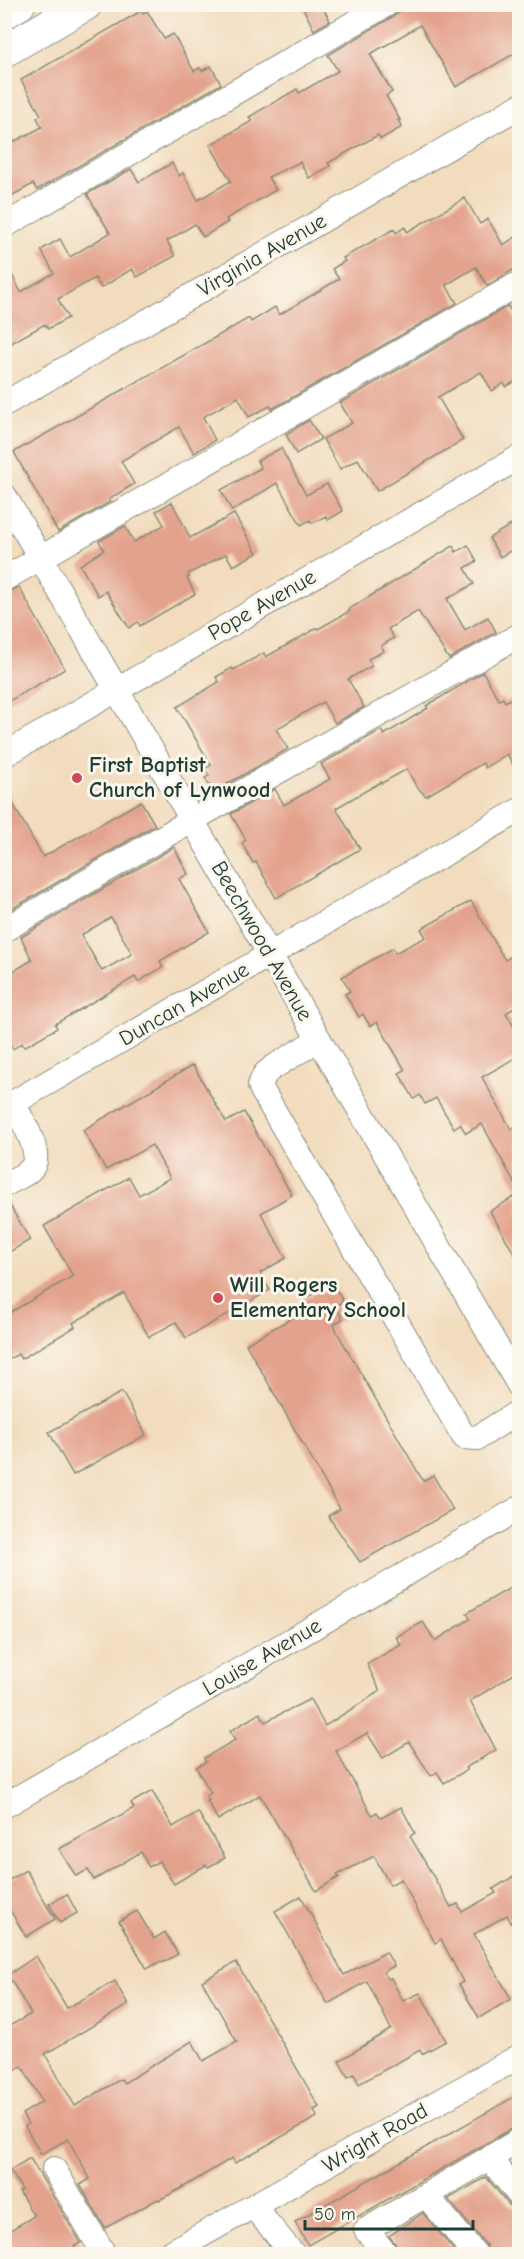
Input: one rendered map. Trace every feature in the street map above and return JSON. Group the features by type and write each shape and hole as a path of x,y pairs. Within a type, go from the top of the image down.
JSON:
{"main road":[{"path":"4,13 19,4"},
{"path":"4,51 86,4"}],"street":[{"path":"4,226 387,4"},
{"name":"Virginia Avenue","path":"4,404 519,106"},
{"path":"4,579 519,283"},
{"name":"Pope Avenue","path":"4,754 519,457"},
{"name":"Beechwood Avenue","path":"4,495 519,1387"},
{"path":"4,930 519,634"},
{"name":"Duncan Avenue","path":"9,1105 519,810"},
{"path":"319,1039 272,1068 260,1085 263,1092 464,1437 477,1438 519,1411"},
{"path":"4,1185 31,1170 36,1148 9,1105"},
{"name":"Louise Avenue","path":"4,1806 519,1509"},
{"name":"Wright Road","path":"168,2254 254,2208 519,2056"},
{"path":"386,2254 366,2230 519,2140"},
{"path":"489,2158 519,2196"},
{"path":"54,2169 104,2254"},
{"path":"426,2195 475,2254"},
{"path":"254,2208 293,2254"}],"building":[{"path":"301,4 321,4 330,21 314,30"},
{"path":"401,4 519,4 519,51 456,87 420,25 370,54 392,92 386,96 402,127 381,139 378,135 328,163 330,166 309,178 300,162 268,177 276,190 226,219 228,222 203,237 195,224 167,241 175,256 137,277 132,269 101,288 95,278 58,299 68,318 48,329 45,324 4,347 4,260 21,292 54,273 41,250 60,239 70,257 110,233 87,194 131,169 139,182 172,163 179,176 183,173 198,200 231,181 210,145 252,121 249,117 297,89 299,93 338,71 328,55 394,16 399,12"},
{"path":"141,11 143,13 147,11 164,39 173,34 194,71 200,68 202,71 211,66 221,84 37,190 33,184 4,200 4,147 42,127 37,118 41,115 21,80"},
{"path":"465,198 480,224 488,219 503,245 519,235 519,266 487,286 476,267 446,285 457,303 272,409 270,406 249,417 238,397 203,417 215,440 194,453 179,427 121,461 134,484 109,499 110,502 58,532 14,452 249,318 251,322 275,307 279,315 339,279 332,269 345,261 343,258 394,229 396,233 405,227 407,232"},
{"path":"508,306 519,325 519,379 506,387 504,383 492,391 481,372 438,397 463,440 377,491 358,459 340,469 323,439 352,423 340,403"},
{"path":"309,420 321,439 296,454 286,434"},
{"path":"281,448 306,495 327,484 343,511 328,520 326,516 312,523 310,520 301,525 277,483 232,511 221,490 261,468 257,461"},
{"path":"172,502 190,538 234,514 257,553 233,566 226,554 188,574 187,578 195,594 140,626 138,622 129,628 106,591 98,596 80,565 104,550 99,541 125,526 134,542 164,525 156,511"},
{"path":"519,520 519,546 500,557 489,538"},
{"path":"468,545 477,561 465,568 474,584 447,599 465,630 488,617 496,632 449,659 418,611 388,629 394,638 381,646 384,651 368,659 372,666 348,679 364,707 335,723 323,702 276,729 288,749 213,792 205,778 209,776 205,769 211,765 177,707 219,682 216,677 232,668 233,670 264,653 266,657 318,629 453,546 456,552"},
{"path":"19,587 65,669 4,704 4,593"},
{"path":"483,672 499,700 503,698 505,702 519,694 519,776 507,754 485,768 483,763 426,796 416,786 407,769 381,782 336,808 360,849 276,898 256,862 253,863 242,843 246,840 231,814 275,789 284,805 330,779 321,764 381,730 384,735 428,708 426,706"},
{"path":"4,788 43,857 141,801 155,825 10,910 4,900"},
{"path":"174,847 188,874 179,879 209,932 160,961 163,967 138,982 135,977 55,1024 57,1028 24,1047 22,1043 13,1049 4,1034 4,977 32,960 21,937","holes":["111,917 132,954 102,971 81,935"]},
{"path":"471,901 505,960 519,952 519,1005 506,1013 519,1035 519,1056 482,1077 511,1129 519,1125 519,1191 482,1124 466,1133 460,1124 454,1128 436,1098 425,1104 420,1095 414,1099 399,1073 405,1070 377,1022 370,1026 363,1014 359,1017 345,994 350,991 342,977 393,948 395,953 426,937 421,929"},
{"path":"193,1065 226,1122 244,1112 292,1195 261,1213 286,1258 260,1273 270,1290 186,1338 176,1322 149,1337 124,1293 73,1323 75,1327 21,1359 18,1354 4,1362 4,1316 73,1276 44,1226 129,1177 139,1195 170,1178 152,1145 106,1170 83,1130"},
{"path":"519,1194 519,1262 490,1211"},
{"path":"4,1199 30,1240 4,1255"},
{"path":"332,1283 343,1301 335,1306 343,1319 334,1324 337,1332 423,1481 433,1475 453,1510 360,1562 328,1516 340,1509 246,1344 308,1309 303,1300"},
{"path":"122,1392 146,1435 73,1475 49,1432"},
{"path":"519,1583 519,1671 470,1701 496,1750 444,1783 437,1772 431,1776 409,1742 383,1758 367,1733 336,1751 372,1815 377,1812 381,1818 401,1807 415,1833 410,1836 451,1907 458,1904 462,1912 496,1893 493,1889 519,1873 519,1939 507,1915 474,1934 511,1999 479,2018 459,1984 463,1982 441,1939 435,1943 401,1879 390,1885 374,1856 337,1875 339,1877 316,1891 260,1795 218,1820 207,1801 209,1800 206,1796 211,1793 196,1767 206,1762 204,1758 235,1740 230,1731 260,1713 265,1722 310,1699 325,1726 380,1691 367,1664 401,1645 396,1637 423,1622 435,1641 470,1619 467,1613"},
{"path":"152,1791 173,1827 198,1812 225,1858 208,1867 206,1865 174,1884 159,1861 149,1867 141,1852 94,1880 88,1870 76,1876 59,1849 134,1808 131,1803"},
{"path":"26,1870 55,1919 26,1937 4,1900 4,1883"},
{"path":"67,1894 77,1913 60,1923 49,1904"},
{"path":"301,1896 344,1975 386,1952 394,1966 383,1972 388,1979 391,1978 403,2001 420,1993 446,2041 422,2054 420,2050 359,2084 354,2074 348,2077 339,2061 391,2029 367,1981 328,2004 275,1911"},
{"path":"137,1911 154,1939 165,1932 178,1954 147,1969 119,1921"},
{"path":"36,1956 67,2008 115,1981 128,2005 45,2054 75,2106 121,2079 124,2083 192,2041 203,2061 237,2042 202,1981 236,1962 319,2107 314,2110 317,2117 235,2163 232,2158 182,2188 105,2228 80,2185 90,2179 68,2139 41,2154 25,2126 28,2124 22,2114 42,2102 22,2066 15,2070 4,2051 4,2029 31,2014 8,1975"},
{"path":"519,2094 519,2126 308,2245 295,2222"},
{"path":"30,2158 81,2243 74,2247 78,2254 4,2254 4,2234 34,2216 10,2170"},
{"path":"486,2177 509,2205 519,2210 519,2254 489,2254 486,2245 448,2199"},
{"path":"423,2213 457,2254 403,2254 389,2236"}],"place":[{"name":"First Baptist Church of Lynwood","path":"77,778"},
{"name":"Will Rogers Elementary School","path":"218,1298"}]}
